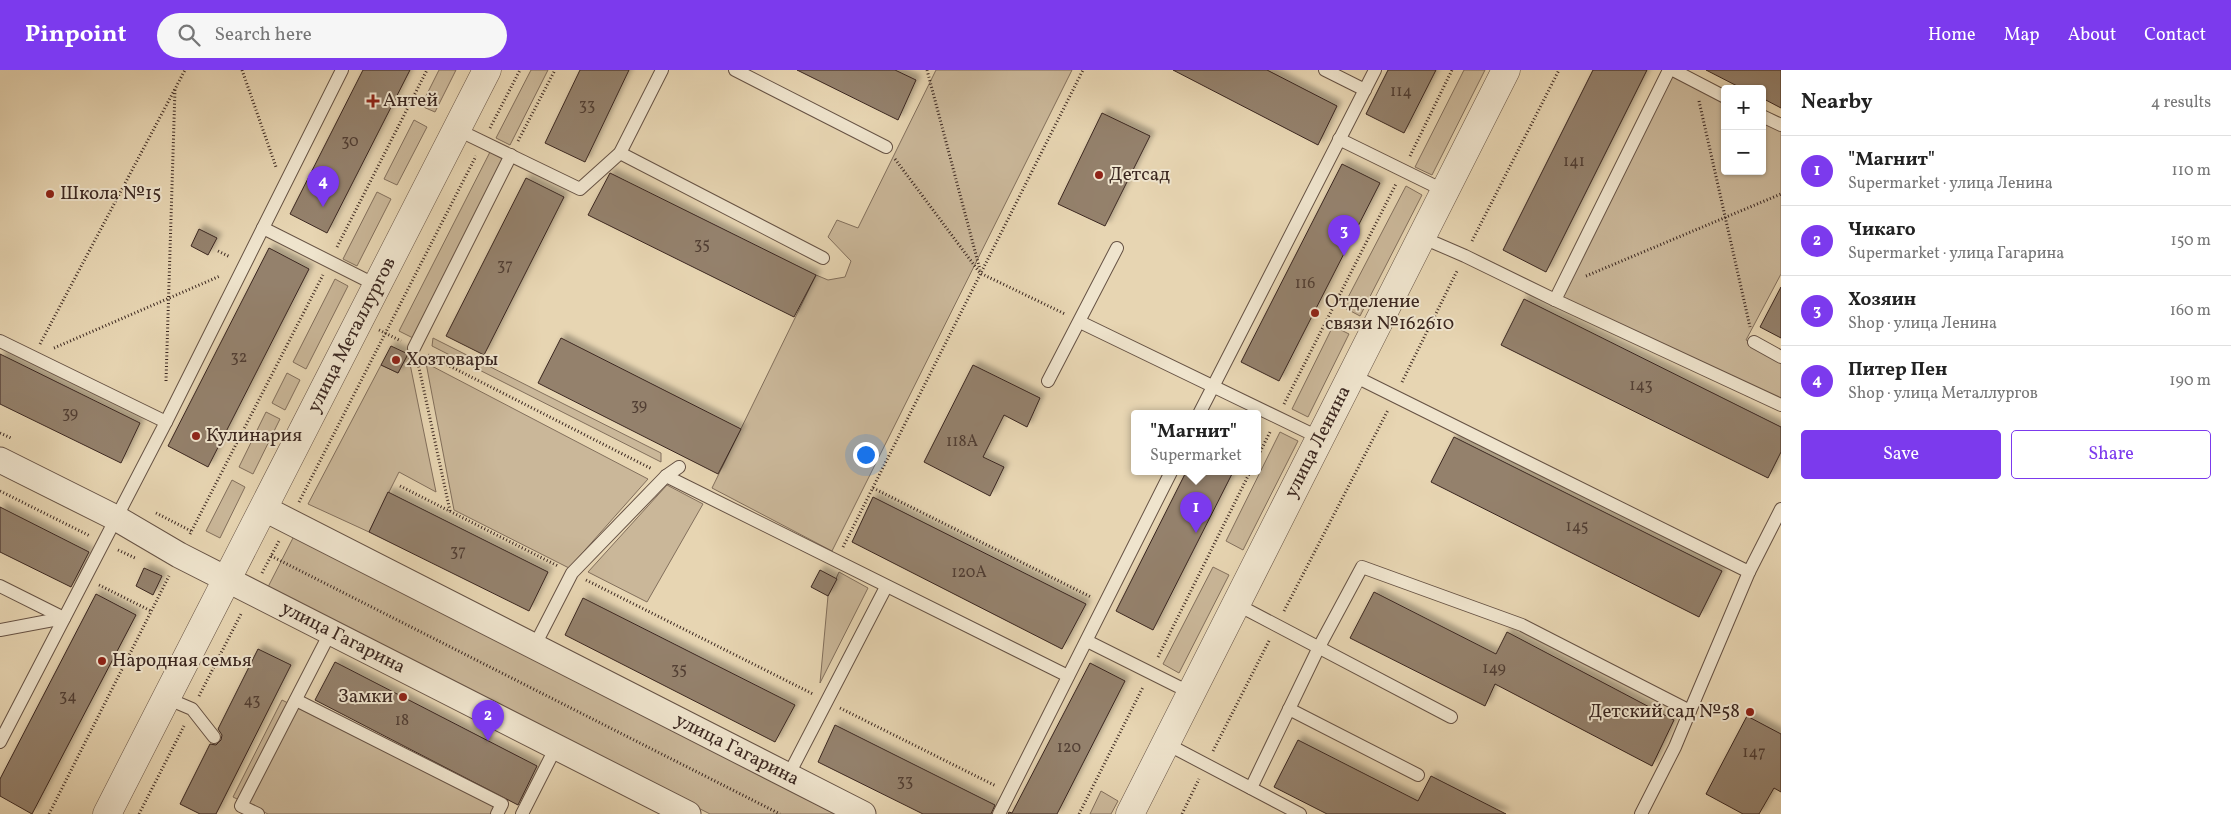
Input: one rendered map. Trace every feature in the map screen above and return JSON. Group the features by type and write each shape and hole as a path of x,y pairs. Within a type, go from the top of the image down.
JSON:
{"street":[{"name":"улица Металлургов","path":"107,814 487,70"},
{"name":"улица Ленина","path":"1130,814 1506,70"},
{"name":"улица Гагарина","path":"0,460 116,518 179,555 688,814"},
{"name":"улица Гагарина","path":"264,508 863,814"}],"lane":[{"path":"0,742 166,422 342,70"},
{"path":"456,129 580,189 620,153 662,70"},
{"path":"735,70 886,146"},
{"path":"1325,70 1365,90"},
{"path":"1201,410 1375,70"},
{"path":"1555,300 1669,70"},
{"path":"1673,70 1721,94"},
{"path":"1766,118 1781,125"},
{"path":"1340,139 1445,191"},
{"path":"620,153 823,258"},
{"path":"414,348 511,155"},
{"path":"264,228 378,286"},
{"path":"1422,237 1781,405"},
{"path":"1048,381 1117,248"},
{"path":"1080,322 1320,438"},
{"path":"0,341 166,422"},
{"path":"1754,342 1781,357"},
{"path":"1352,375 1749,572"},
{"path":"535,645 572,573 666,476 679,467"},
{"path":"999,814 1170,475"},
{"path":"666,476 886,588 1068,676"},
{"path":"1641,814 1675,747 1749,572 1781,510"},
{"path":"1250,788 1319,647 1362,567 1522,624 1690,711"},
{"path":"0,586 64,618"},
{"path":"788,776 886,588"},
{"path":"1236,604 1451,717"},
{"path":"0,630 64,618"},
{"path":"258,814 241,806 331,631"},
{"path":"1087,641 1191,693"},
{"path":"166,698 192,709 214,737"},
{"path":"296,700 499,809 522,814 556,747"},
{"path":"1288,709 1418,775"},
{"path":"1165,743 1300,814"}],"path":[{"path":"33,358 185,70"},
{"path":"242,70 283,189"},
{"path":"49,814 427,70"},
{"path":"139,814 252,592 387,334 520,70"},
{"path":"511,155 555,70"},
{"path":"927,70 980,273"},
{"path":"836,561 1083,70"},
{"path":"1261,450 1403,171 1452,70"},
{"path":"1182,814 1395,397 1559,70"},
{"path":"1694,81 1754,342"},
{"path":"166,384 167,299 175,89"},
{"path":"886,146 980,273 1080,322"},
{"path":"1562,286 1781,194"},
{"path":"218,251 245,265"},
{"path":"33,358 245,265"},
{"path":"360,320 666,476"},
{"path":"414,348 450,512"},
{"path":"1079,814 1249,475"},
{"path":"400,486 1010,793"},
{"path":"873,488 1091,597"},
{"path":"271,556 780,814"},
{"path":"85,578 151,611"}],"shaded area":[{"path":"439,70 456,70 435,112 421,106"},
{"path":"531,70 548,70 510,145 496,138"},
{"path":"936,70 1072,70 832,551 712,488 816,275 828,280 845,277 851,261 828,237 837,220 858,228"},
{"path":"1464,70 1485,70 1432,175 1415,167"},
{"path":"1671,74 1721,99 1721,175 1766,175 1766,122 1781,130 1781,274 1746,340 1781,360 1781,402 1560,299"},
{"path":"414,120 427,127 397,185 384,179"},
{"path":"490,152 503,159 413,338 399,331"},
{"path":"1406,186 1422,195 1360,316 1343,307"},
{"path":"377,192 391,199 357,266 343,259"},
{"path":"335,279 348,286 306,369 293,362"},
{"path":"1333,326 1349,334 1308,417 1292,409"},
{"path":"433,338 661,453 661,462 432,346"},
{"path":"408,354 436,492 399,472 369,532 308,504 381,365 398,373"},
{"path":"426,363 648,479 569,568 454,510"},
{"path":"287,373 300,380 285,410 272,403"},
{"path":"266,412 280,419 253,474 239,467"},
{"path":"1280,432 1298,441 1243,550 1226,541 1259,475 1261,475 1261,470"},
{"path":"232,480 245,487 220,538 206,531"},
{"path":"667,485 703,504 647,602 588,572"},
{"path":"294,536 835,814 710,814 268,587"},
{"path":"1213,567 1229,575 1179,673 1163,664"},
{"path":"839,572 868,588 820,683 828,596"},
{"path":"282,700 496,807 493,814 268,814 233,797"},
{"path":"1101,791 1118,801 1111,814 1090,814"}],"building":[{"path":"363,70 410,70 327,233 290,214"},
{"path":"580,70 629,70 585,162 545,143"},
{"path":"797,70 895,70 916,80 898,120"},
{"path":"1173,70 1267,70 1337,106 1318,145"},
{"path":"1388,70 1436,70 1404,133 1366,114"},
{"path":"1593,70 1647,70 1546,272 1503,250"},
{"path":"1706,70 1781,70 1781,108 1766,100 1766,85 1735,85"},
{"path":"1102,113 1150,136 1105,226 1058,204"},
{"path":"1342,164 1380,183 1279,381 1241,362"},
{"path":"610,173 816,275 794,317 588,215"},
{"path":"526,178 564,197 484,355 446,336"},
{"path":"199,229 217,238 208,255 191,246"},
{"path":"269,248 309,269 208,467 168,446"},
{"path":"1781,287 1781,338 1760,327"},
{"path":"1524,299 1781,427 1781,452 1768,478 1501,345"},
{"path":"561,338 741,429 718,474 538,383"},
{"path":"391,346 408,354 398,373 381,365"},
{"path":"0,354 140,423 121,463 0,404"},
{"path":"973,365 1040,398 1027,427 1004,415 983,457 1004,467 990,496 924,462"},
{"path":"1454,437 1722,571 1699,617 1431,482"},
{"path":"1184,475 1231,475 1153,630 1116,611"},
{"path":"388,492 548,572 529,611 369,532"},
{"path":"873,497 1086,604 1062,649 852,542"},
{"path":"0,507 89,552 71,587 0,552"},
{"path":"144,568 162,576 153,595 136,586"},
{"path":"820,570 837,579 828,596 811,587"},
{"path":"1374,592 1496,654 1507,632 1674,720 1652,766 1495,684 1485,706 1350,638"},
{"path":"96,594 136,615 32,814 0,796 0,779"},
{"path":"583,598 795,705 775,742 565,635"},
{"path":"258,649 291,665 216,814 200,814 180,804 210,744 216,745 221,740 222,735 218,729"},
{"path":"335,662 537,766 518,805 315,700"},
{"path":"1090,663 1125,681 1057,814 1008,814 1009,812 1012,813"},
{"path":"1747,716 1781,734 1781,792 1774,788 1759,814 1743,814 1706,794"},
{"path":"835,725 995,805 991,814 923,814 818,762"},
{"path":"1298,740 1418,801 1431,776 1506,814 1327,814 1274,787"}],"place":[{"name":"Антей","path":"373,101"},
{"name":"Детсад","path":"1099,175"},
{"name":"Школа №15","path":"50,194"},
{"name":"Питер Пен","path":"323,207"},
{"name":"Хозяин","path":"1344,256"},
{"name":"Отделение связи №162610","path":"1315,313"},
{"name":"Хозтовары","path":"396,360"},
{"name":"Кулинария","path":"196,436"},
{"name":"\"Магнит\"","path":"1196,533"},
{"name":"Народная семья","path":"102,661"},
{"name":"Замки","path":"403,697"},
{"name":"Детский сад №58","path":"1750,712"},
{"name":"Чикаго","path":"488,741"}]}
